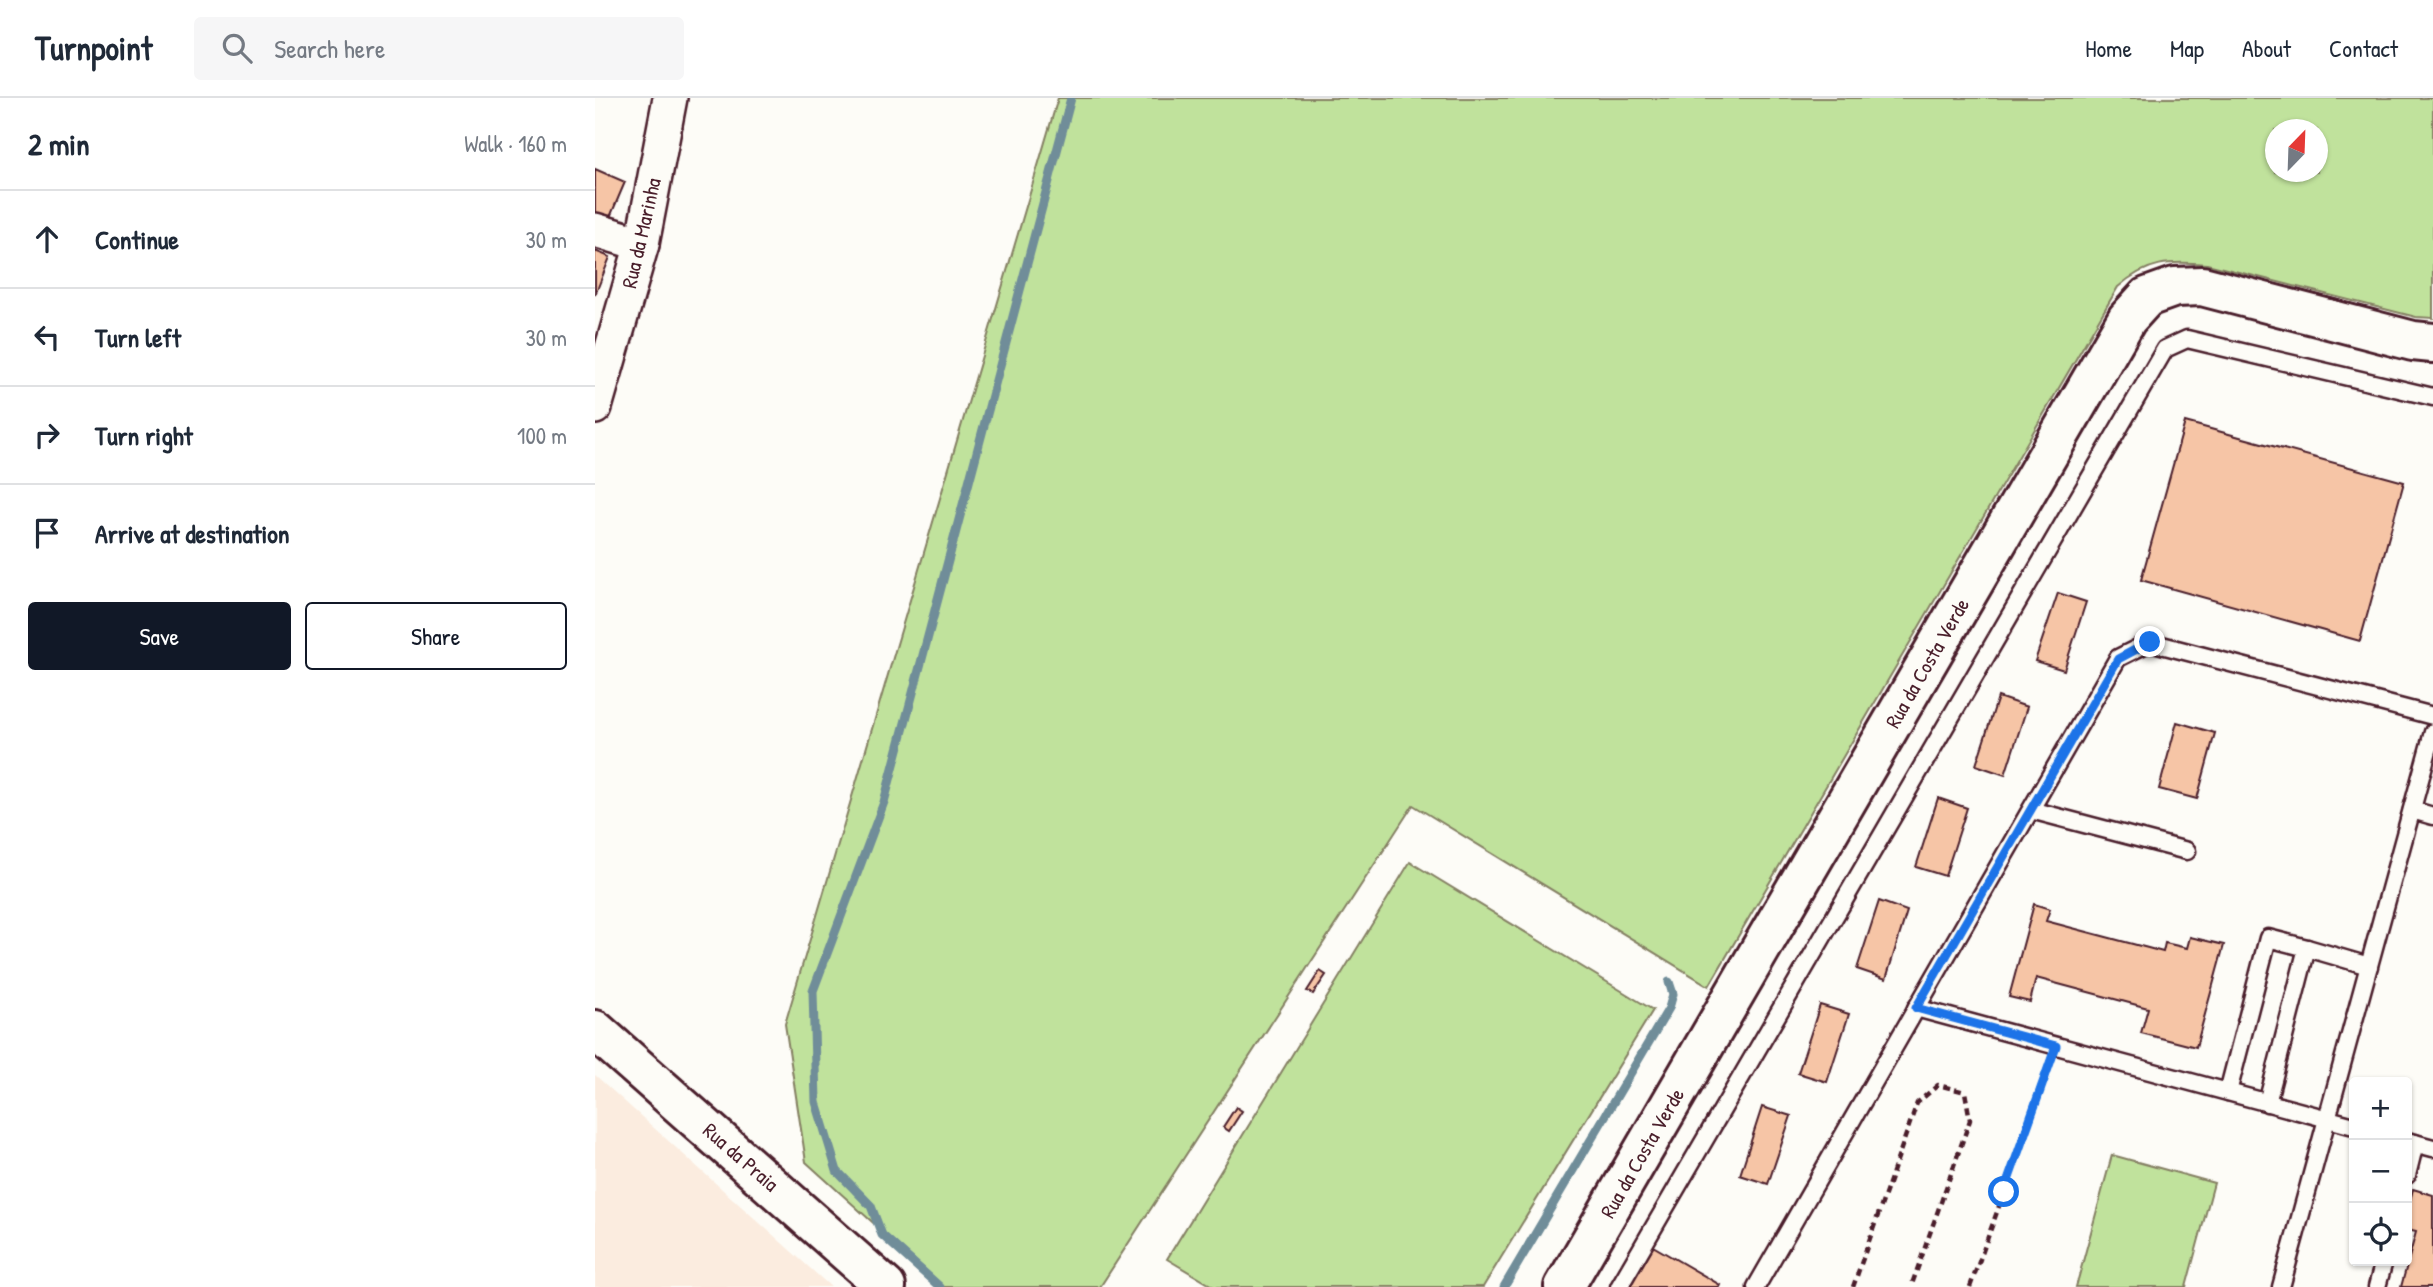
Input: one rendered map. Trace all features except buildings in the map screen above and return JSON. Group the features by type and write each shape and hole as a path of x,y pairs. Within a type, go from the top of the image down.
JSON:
{"street":[{"name":"Rua da Marinha","path":"595,407 642,244 670,98"},
{"path":"595,230 642,244"},
{"name":"Rua da Costa Verde","path":"1564,1287 2127,319 2147,297 2175,287 2202,286 2413,341 2433,343"},
{"name":"Rua da Praia","path":"595,1030 886,1287"}],"lane":[{"path":"1619,1287 2165,349 2187,339 2433,397"},
{"path":"1756,1287 2118,659 2150,642 2433,716"},
{"path":"2281,1287 2433,732"},
{"path":"2031,810 2187,850"},
{"path":"2412,810 2433,816"},
{"path":"2228,1092 2268,937 2369,965"},
{"path":"2267,1103 2307,948"},
{"path":"1916,1008 2349,1125"},
{"path":"2412,1142 2433,1148"},
{"path":"2377,1287 2383,1266"}],"path":[{"path":"1971,1287 2056,1046"},
{"path":"1853,1287 1917,1102 1938,1084 1965,1092 1970,1120 1912,1287"}],"shaded area":[{"path":"595,1075 831,1287 595,1287"}],"green space":[{"path":"1058,98 2433,98 2433,318 2416,317 2207,264 2160,265 2139,272 2118,287 1709,986 1413,805 1100,1287 944,1287 806,1162 785,1024"},
{"path":"1410,862 1653,1010 1483,1287 1214,1287 1167,1259"},
{"path":"2112,1155 2214,1183 2186,1287 2076,1287"}],"waterway":[{"path":"940,1287 882,1235 871,1206 837,1171 816,1102 813,991 884,802 1071,98"},
{"path":"1504,1287 1669,1008 1673,994 1669,982"}],"route":[{"path":"2004,1192 2056,1046 1916,1008 2118,659 2150,642"}]}
